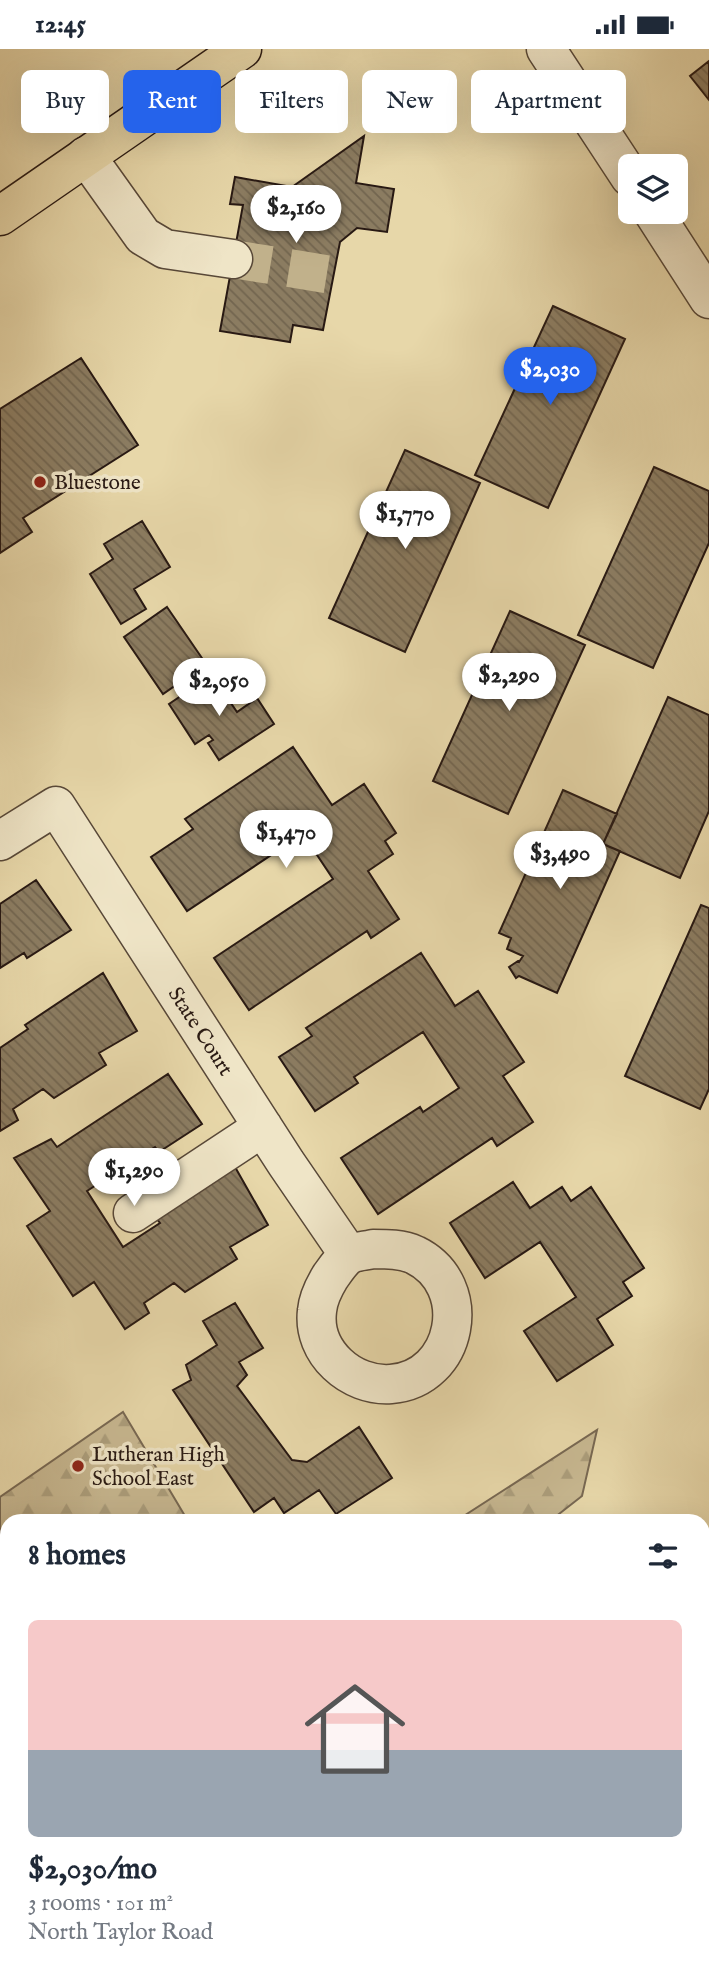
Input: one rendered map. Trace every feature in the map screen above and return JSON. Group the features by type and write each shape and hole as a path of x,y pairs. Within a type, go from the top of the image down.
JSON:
{"main road":[{"path":"0,216 242,49"}],"street":[{"path":"546,49 618,159"},
{"path":"86,156 143,236 165,249 233,259"},
{"path":"661,224 709,299"},
{"name":"State Court","path":"0,841 56,806 349,1255"},
{"path":"133,1213 263,1126"}],"green space":[{"path":"123,1412 184,1514 0,1514 0,1497"},
{"path":"597,1430 582,1496 559,1514 467,1514"}],"building":[{"path":"709,61 709,100 690,76"},
{"path":"364,136 356,183 394,189 387,232 357,228 340,242 323,330 293,325 290,342 220,331 243,205 230,204 235,177 292,187"},
{"path":"553,306 625,339 548,508 475,475"},
{"name":"Bluestone","path":"81,358 138,445 23,518 32,532 0,553 0,409"},
{"path":"405,450 480,483 405,652 329,618"},
{"path":"654,467 709,491 709,543 653,668 578,635"},
{"path":"142,521 170,567 134,589 146,609 121,624 90,574 113,559 104,544"},
{"path":"167,607 206,664 163,694 124,637"},
{"path":"510,611 585,645 508,814 433,781"},
{"path":"212,675 237,712 257,698 274,724 219,760 208,743 213,740 209,735 195,744 169,704"},
{"path":"668,697 709,715 709,811 680,878 603,844"},
{"path":"293,747 332,805 364,784 396,833 385,841 393,854 368,871 399,919 371,938 367,931 249,1010 214,958 333,879 303,834 187,911 151,857 193,829 185,819"},
{"path":"563,790 617,814 603,844 620,851 557,993 519,976 516,978 509,967 519,962 523,956 507,949 511,938 499,933"},
{"path":"36,880 71,930 27,958 24,953 0,968 0,904"},
{"path":"701,905 709,908 709,1089 700,1109 625,1076"},
{"path":"421,953 455,1006 478,991 524,1062 503,1076 533,1122 497,1146 492,1138 378,1214 341,1158 420,1107 423,1112 459,1088 423,1032 354,1077 358,1083 315,1111 279,1057 312,1036 306,1028"},
{"path":"103,973 137,1031 99,1053 106,1065 54,1098 43,1089 13,1109 18,1120 0,1131 0,1048 28,1029 25,1025"},
{"path":"168,1074 202,1124 159,1152 155,1147 87,1191 123,1247 160,1223 156,1218 235,1167 268,1225 230,1247 237,1259 185,1292 174,1283 144,1303 149,1313 125,1329 94,1282 73,1296 27,1226 50,1211 14,1158 51,1139 57,1147"},
{"path":"513,1182 530,1208 562,1187 571,1201 591,1187 644,1268 623,1282 632,1296 597,1319 613,1345 557,1381 524,1331 576,1297 540,1242 485,1278 450,1223"},
{"path":"235,1303 263,1348 239,1362 247,1375 237,1386 292,1460 307,1462 359,1427 392,1478 336,1514 319,1490 284,1513 274,1498 254,1512 173,1390 191,1380 186,1365 217,1345 203,1321"}],"tunnel":[{"path":"233,259 332,275"}],"place":[{"name":"Bluestone","path":"40,482"},
{"name":"Lutheran High School East","path":"78,1466"}]}
